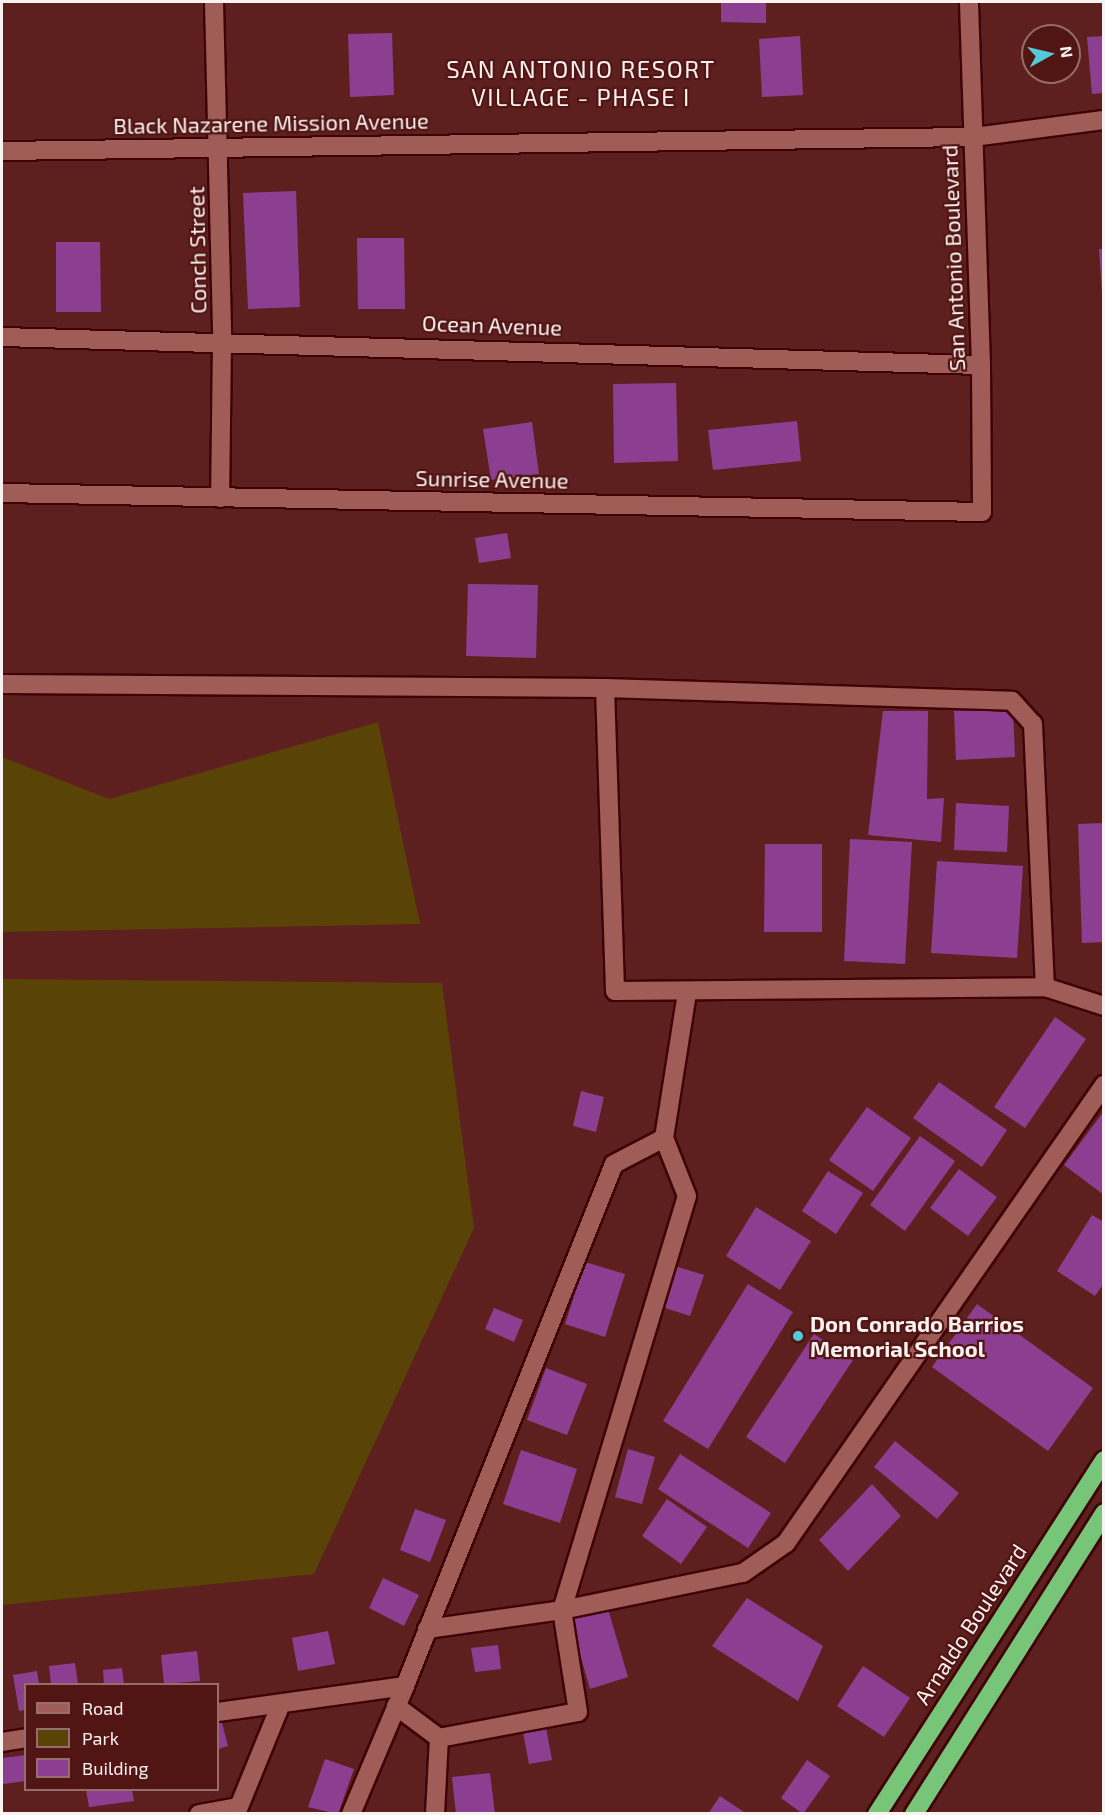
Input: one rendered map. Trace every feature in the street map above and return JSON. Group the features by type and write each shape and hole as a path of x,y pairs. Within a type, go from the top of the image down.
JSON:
{"highway":[{"name":"Arnaldo Boulevard","path":"876,1814 1104,1460"},
{"path":"914,1814 1104,1512 1080,1496"},
{"path":"938,1719 969,1725"}],"street":[{"name":"Conch Street","path":"214,2 220,148 222,341 220,498"},
{"name":"San Antonio Boulevard","path":"969,2 981,365 982,512"},
{"name":"Black Nazarene Mission Avenue","path":"2,151 974,137 1104,120"},
{"name":"Ocean Avenue","path":"2,337 222,341 981,365"},
{"name":"Sunrise Avenue","path":"2,493 982,512"},
{"path":"2,684 605,688 1012,701 1032,724 1045,987"},
{"path":"605,688 615,991 1045,987 1104,1006"},
{"path":"396,1706 439,1738 578,1712 562,1610 687,1196 664,1138 687,992"},
{"path":"427,1629 562,1610 743,1573 786,1543 1104,1085"},
{"path":"351,1814 405,1686 614,1164 664,1138"},
{"path":"219,1712 405,1686"},
{"path":"200,1814 237,1810 280,1704"},
{"path":"2,1742 24,1738"},
{"path":"435,1814 439,1738"}],"green space":[{"path":"378,722 420,924 2,932 2,757 109,799"},
{"path":"2,979 442,983 474,1228 314,1574 2,1605"}],"building":[{"path":"721,2 766,2 766,23 721,22"},
{"path":"392,33 394,95 350,97 348,34"},
{"path":"800,36 803,95 762,97 759,39"},
{"path":"1104,36 1104,93 1092,94 1087,37"},
{"path":"296,191 300,307 248,309 243,193"},
{"path":"357,238 404,238 405,309 358,309"},
{"path":"56,242 100,242 101,312 56,312"},
{"path":"1099,249 1104,249 1104,293 1102,293"},
{"path":"676,383 678,461 614,463 613,384"},
{"path":"797,421 801,461 713,470 708,430"},
{"path":"532,422 539,474 491,480 483,429"},
{"path":"507,533 511,558 479,563 475,538"},
{"path":"468,584 538,585 536,658 466,656"},
{"path":"1013,708 1015,757 956,760 954,711"},
{"path":"883,711 928,711 927,799 944,798 941,842 868,835"},
{"path":"956,803 1009,806 1007,852 954,850"},
{"path":"1104,823 1104,942 1082,943 1078,824"},
{"path":"850,839 912,842 905,964 844,961"},
{"path":"765,844 822,844 822,932 764,932"},
{"path":"937,861 1023,866 1017,958 931,953"},
{"path":"1055,1017 1086,1039 1025,1128 994,1107"},
{"path":"939,1082 1007,1130 982,1167 913,1118"},
{"path":"581,1091 604,1097 596,1132 573,1126"},
{"path":"867,1107 911,1138 873,1191 829,1160"},
{"path":"1104,1111 1104,1195 1064,1165"},
{"path":"920,1136 955,1161 905,1231 870,1205"},
{"path":"959,1169 997,1197 968,1236 930,1208"},
{"path":"828,1171 863,1193 836,1234 802,1211"},
{"path":"756,1207 811,1241 780,1290 726,1256"},
{"path":"1092,1215 1104,1222 1104,1283 1095,1296 1057,1271"},
{"path":"585,1262 625,1274 605,1337 565,1324"},
{"path":"675,1266 704,1275 690,1316 662,1307"},
{"path":"748,1284 793,1312 708,1449 663,1421"},
{"path":"977,1304 1093,1388 1048,1451 932,1367"},
{"path":"494,1308 523,1320 514,1342 485,1329"},
{"path":"814,1334 853,1360 785,1463 746,1437"},
{"path":"546,1368 587,1384 567,1435 527,1420"},
{"path":"895,1441 959,1493 937,1519 874,1467"},
{"path":"628,1449 655,1457 642,1504 615,1497"},
{"path":"521,1450 577,1469 560,1523 503,1504"},
{"path":"680,1454 771,1513 748,1548 658,1489"},
{"path":"872,1484 901,1516 848,1571 819,1540"},
{"path":"667,1499 707,1527 681,1564 642,1536"},
{"path":"415,1509 446,1520 430,1562 400,1550"},
{"path":"383,1578 419,1595 404,1626 369,1608"},
{"path":"747,1598 823,1646 798,1701 712,1646"},
{"path":"608,1609 628,1677 590,1689 570,1620"},
{"path":"328,1631 335,1664 298,1671 292,1638"},
{"path":"498,1645 501,1669 475,1672 471,1648"},
{"path":"197,1651 200,1681 164,1683 161,1655"},
{"path":"75,1663 78,1683 51,1683 49,1666"},
{"path":"863,1666 910,1698 884,1737 837,1706"},
{"path":"122,1668 124,1683 104,1683 103,1670"},
{"path":"37,1671 39,1683 24,1683 24,1710 19,1711 13,1675"},
{"path":"219,1719 221,1719 228,1746 219,1749"},
{"path":"546,1727 552,1760 529,1764 523,1732"},
{"path":"24,1755 24,1781 3,1784 2,1758"},
{"path":"325,1759 354,1769 338,1814 308,1807"},
{"path":"807,1760 830,1776 803,1814 781,1798"},
{"path":"490,1773 495,1814 456,1814 452,1777"},
{"path":"86,1791 132,1791 134,1801 89,1807"},
{"path":"720,1796 747,1814 708,1814"}],"place":[{"name":"Don Conrado Barrios Memorial School","path":"798,1336"}],"district":[{"name":"SAN ANTONIO RESORT VILLAGE - PHASE I","path":"581,83"}]}
